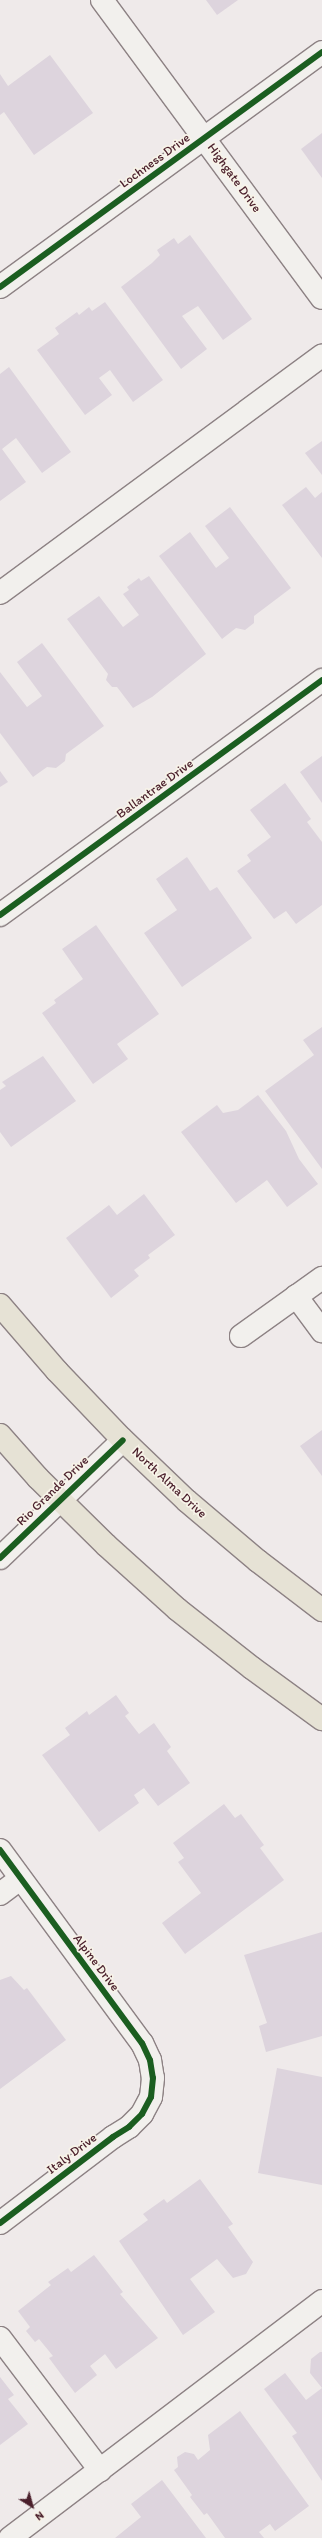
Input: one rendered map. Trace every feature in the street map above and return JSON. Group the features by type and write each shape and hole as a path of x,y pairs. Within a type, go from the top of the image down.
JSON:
{"main road":[{"name":"North Alma Drive","path":"0,1305 57,1371 123,1440 188,1501 258,1561 322,1610"},
{"path":"0,1435 60,1499 106,1545 177,1609 252,1668 322,1719"}],"street":[{"name":"Highgate Drive","path":"102,0 322,298"},
{"name":"Lochness Drive","path":"0,287 322,52"},
{"path":"0,593 322,356"},
{"name":"Ballantrae Drive","path":"0,915 322,680"},
{"path":"241,1336 322,1278"},
{"path":"296,1296 322,1331"},
{"name":"Rio Grande Drive","path":"0,1558 123,1440"},
{"name":"Alpine Drive","path":"0,1850 142,2043 150,2060 153,2078 151,2097"},
{"path":"0,1894 20,1879"},
{"name":"Italy Drive","path":"0,2223 113,2137 129,2127 142,2114 151,2097"},
{"path":"10,2538 322,2301"},
{"path":"0,2338 100,2470"}],"building":[{"path":"206,0 238,0 217,15"},
{"path":"50,55 93,113 34,155 4,112 0,115 0,74 8,86"},
{"path":"322,133 322,178 301,149"},
{"path":"190,235 252,319 223,340 198,306 182,316 207,349 181,369 121,287 160,255 157,250 174,238 178,244"},
{"path":"105,302 163,380 133,402 110,370 99,378 112,395 85,415 37,350 59,334 55,328 77,312 79,315 89,307 92,311"},
{"path":"9,367 71,452 42,473 16,438 2,449 26,482 0,501 0,374"},
{"path":"322,441 322,475 305,453"},
{"path":"306,487 315,498 322,492 322,558 282,505"},
{"path":"230,507 291,588 254,616 254,623 245,630 236,628 222,639 159,556 190,532 216,568 229,558 205,526"},
{"path":"149,576 206,654 152,697 133,708 117,687 112,687 106,680 108,674 67,619 99,596 123,627 139,615 123,594 129,590 127,587 139,578 141,581"},
{"path":"42,643 104,726 66,754 65,761 56,768 47,767 33,777 0,733 0,672 27,707 42,696 17,662"},
{"path":"322,756 322,803 300,772"},
{"path":"0,771 8,782 0,787"},
{"path":"285,783 311,819 307,822 322,842 322,905 296,924 286,911 274,919 237,871 251,861 247,855 271,837 250,810"},
{"path":"187,857 210,891 217,887 252,938 182,987 144,933 177,910 156,879"},
{"path":"96,925 159,1014 117,1044 128,1059 93,1084 42,1013 56,1003 54,1000 83,979 62,949"},
{"path":"322,1027 322,1169 265,1091 314,1055 303,1040"},
{"path":"43,1056 76,1101 11,1147 0,1132 0,1090 6,1086 2,1082"},
{"path":"258,1095 286,1131 299,1159 318,1184 287,1207 267,1180 236,1203 181,1132 217,1105 223,1113 238,1110"},
{"path":"144,1194 175,1235 148,1255 150,1258 134,1270 139,1276 111,1298 66,1238 109,1205 117,1215"},
{"path":"322,1430 322,1476 300,1446"},
{"path":"116,1695 129,1713 125,1716 139,1734 154,1723 171,1747 167,1751 190,1783 158,1806 144,1788 134,1795 139,1803 99,1832 42,1755 70,1735 65,1728 87,1711 89,1715"},
{"path":"224,1804 235,1818 241,1814 264,1845 260,1848 284,1880 185,1954 162,1923 201,1893 178,1862 184,1858 173,1843"},
{"path":"322,1932 322,2036 266,2052 259,2026 267,2023 244,1955"},
{"path":"11,1976 24,1990 27,1988 66,2040 0,2089 0,1980"},
{"path":"277,2068 322,2077 322,2185 258,2173"},
{"path":"200,2179 233,2224 228,2227 253,2262 246,2274 233,2278 217,2259 190,2279 215,2312 183,2335 119,2241 148,2220 143,2214 164,2199 167,2203"},
{"path":"94,2255 123,2292 120,2294 158,2338 116,2369 105,2354 90,2366 97,2375 75,2393 49,2358 53,2356 39,2339 35,2342 26,2331 30,2327 18,2311 51,2285 48,2282 68,2268 71,2272"},
{"path":"322,2352 322,2388 310,2373 311,2359"},
{"path":"285,2373 306,2400 322,2388 322,2481 292,2436 297,2433 264,2389"},
{"path":"0,2377 14,2395 8,2399 28,2424 0,2445"},
{"path":"240,2411 309,2506 275,2531 270,2524 259,2532 264,2538 225,2538 207,2513 204,2515 190,2497 192,2495 174,2470 178,2467 177,2457 185,2452 194,2454 198,2460 210,2450 208,2435"},
{"path":"162,2480 206,2538 115,2538 141,2517 131,2504"}],"cycle path":[{"path":"0,287 322,52"},
{"path":"0,915 322,680"},
{"path":"0,1558 123,1440"},
{"path":"0,1850 142,2043 150,2060 153,2078 151,2097 142,2114 129,2127 113,2137 0,2223"}]}
